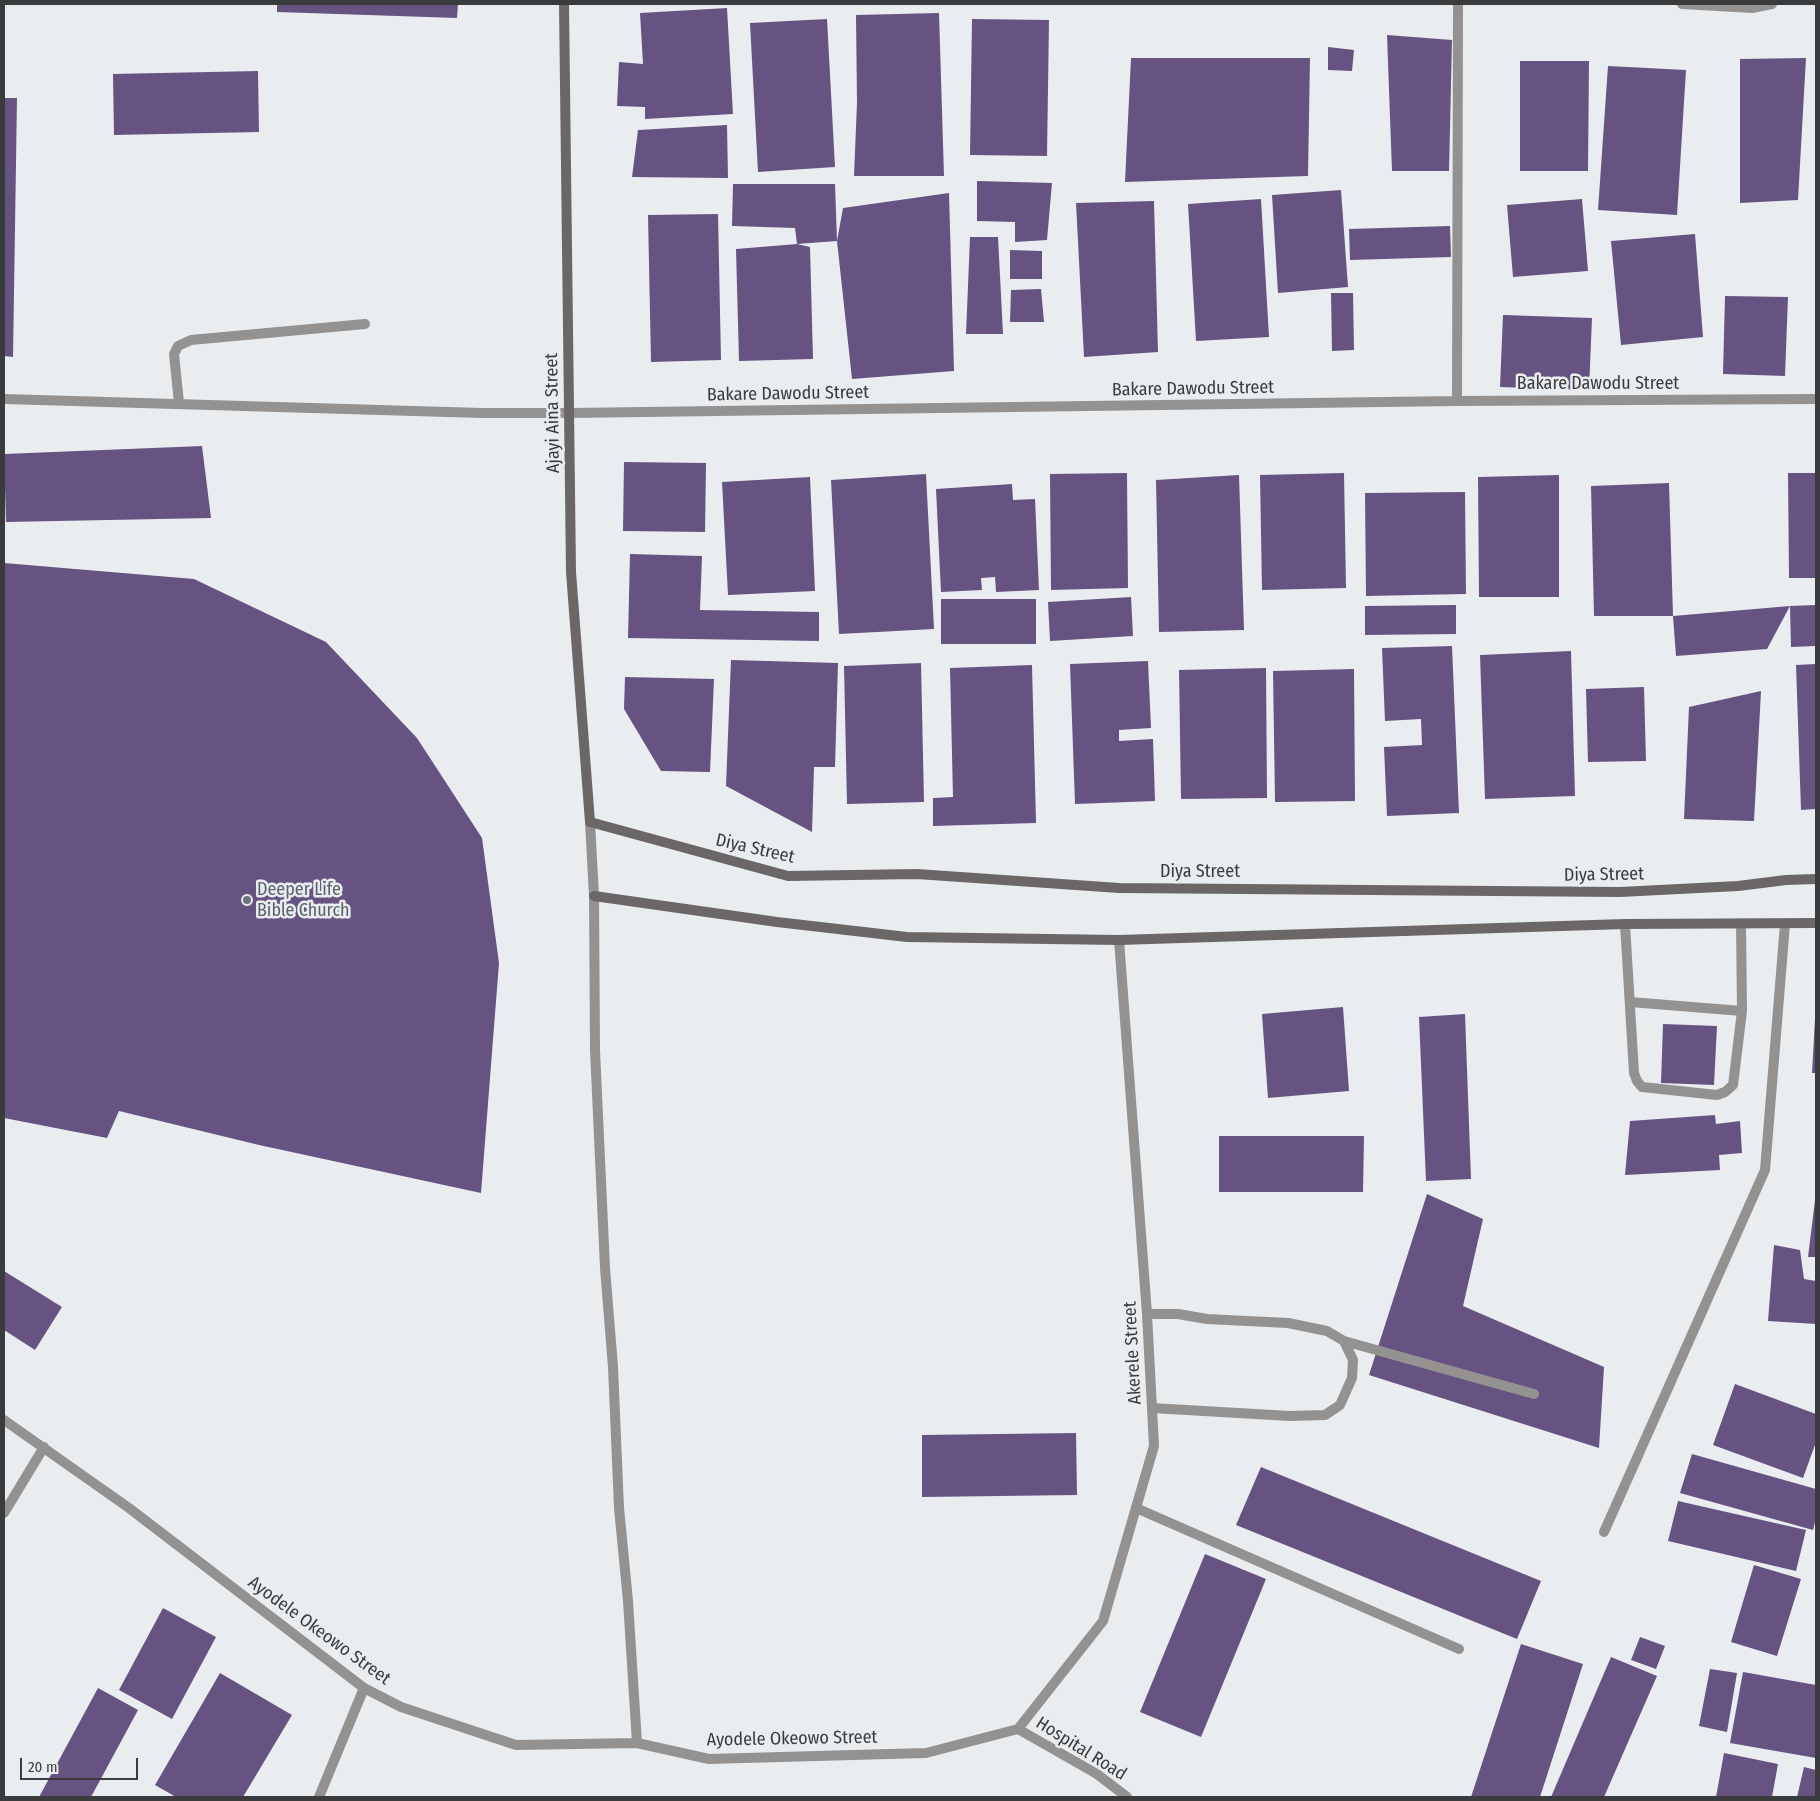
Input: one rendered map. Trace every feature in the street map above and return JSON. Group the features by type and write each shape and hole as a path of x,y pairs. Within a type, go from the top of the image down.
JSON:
{"main road":[{"name":"Ajayi Aina Street","path":"564,4 571,572 590,822"},
{"name":"Diya Street","path":"590,822 788,876 917,874 1120,888 1620,892 1738,886 1786,880 1816,879"},
{"path":"594,896 777,922 907,937 1120,940 1625,924 1816,923"}],"street":[{"path":"1458,4 1458,401"},
{"path":"1682,4 1752,8 1772,4"},
{"path":"179,403 174,354 178,346 191,340 365,324"},
{"name":"Bakare Dawodu Street","path":"4,399 472,413 570,413 1458,401 1816,399"},
{"path":"590,822 594,896 595,1050 605,1259 613,1367 619,1508 628,1601 637,1744"},
{"path":"1625,924 1636,1081 1642,1087 1717,1095 1725,1092 1733,1085 1742,1011 1742,924"},
{"path":"1604,1532 1765,1170 1785,924"},
{"name":"Akerele Street","path":"1018,1729 1103,1621 1154,1446 1147,1314 1120,940"},
{"path":"1630,1002 1742,1011"},
{"path":"1147,1314 1178,1314 1207,1319 1288,1323 1327,1331 1344,1341 1534,1394"},
{"path":"1152,1408 1290,1416 1325,1416 1340,1405 1352,1378 1353,1360 1344,1341"},
{"name":"Ayodele Okeowo Street","path":"4,1420 129,1508 364,1688 401,1707 516,1745 637,1744 709,1760 926,1753 1018,1729"},
{"path":"4,1513 44,1447"},
{"path":"1136,1508 1459,1649"},
{"path":"319,1797 364,1688"},
{"name":"Hospital Road","path":"1018,1729 1096,1774 1127,1797"}],"building":[{"path":"277,4 458,4 457,18 277,12"},
{"path":"727,8 733,114 645,119 645,107 617,106 619,62 643,64 640,13"},
{"path":"939,13 944,176 854,176 857,103 856,15"},
{"path":"827,19 835,167 758,172 750,23"},
{"path":"972,19 1049,20 1047,156 970,155"},
{"path":"1387,35 1452,40 1449,171 1392,171"},
{"path":"1328,47 1354,50 1352,71 1328,70"},
{"path":"1131,58 1310,58 1308,176 1125,182"},
{"path":"1806,58 1798,200 1740,203 1740,59"},
{"path":"1520,61 1589,61 1588,171 1520,171"},
{"path":"1608,66 1686,70 1677,215 1598,210"},
{"path":"258,71 259,132 114,135 113,74"},
{"path":"4,98 17,98 13,357 4,356"},
{"path":"727,125 728,178 632,177 638,130"},
{"path":"977,181 1052,183 1047,240 1015,242 1015,222 977,221"},
{"path":"733,184 835,184 837,241 797,244 795,228 732,226"},
{"path":"1341,190 1348,287 1278,293 1272,195"},
{"path":"949,193 954,371 852,379 837,241 843,208"},
{"path":"1261,199 1269,337 1196,341 1188,204"},
{"path":"1582,199 1588,271 1513,277 1507,205"},
{"path":"1154,201 1158,352 1084,357 1076,203"},
{"path":"718,214 721,360 651,362 648,215"},
{"path":"1450,226 1451,257 1350,260 1349,229"},
{"path":"1695,234 1703,337 1621,345 1611,241"},
{"path":"970,237 998,237 1003,334 966,334"},
{"path":"797,244 810,247 813,359 739,361 736,249"},
{"path":"1010,250 1042,251 1042,279 1010,279"},
{"path":"1041,289 1044,322 1010,322 1011,290"},
{"path":"1331,293 1353,293 1354,350 1332,351"},
{"path":"1725,296 1788,297 1785,376 1723,374"},
{"path":"1503,315 1592,318 1589,390 1500,387"},
{"path":"202,446 211,518 6,522 4,454"},
{"path":"624,462 706,463 705,532 623,531"},
{"path":"1127,473 1128,588 1051,590 1050,474"},
{"path":"1344,473 1346,588 1262,590 1260,475"},
{"path":"1788,473 1816,473 1816,578 1789,578"},
{"path":"926,474 934,629 839,634 831,480"},
{"path":"1239,475 1244,630 1159,632 1156,480"},
{"path":"1559,475 1559,597 1479,597 1478,477"},
{"path":"810,477 815,591 728,595 722,482"},
{"path":"1669,483 1673,616 1594,616 1591,486"},
{"path":"1012,484 1013,500 1035,499 1039,590 996,592 995,577 981,578 982,590 941,592 936,489"},
{"path":"1465,492 1466,594 1366,596 1365,493"},
{"path":"630,554 702,556 700,610 819,612 819,641 628,638"},
{"name":"Deeper Life Bible Church","path":"4,563 194,579 326,642 417,738 482,838 499,963 481,1193 259,1145 119,1111 107,1138 4,1118"},
{"path":"1131,597 1133,636 1050,641 1048,602"},
{"path":"941,599 1036,599 1036,644 941,644"},
{"path":"1456,605 1456,634 1365,635 1365,606"},
{"path":"1816,605 1816,646 1791,647 1790,606"},
{"path":"1790,606 1767,649 1676,656 1673,616"},
{"path":"1452,646 1459,813 1387,816 1384,747 1422,745 1421,719 1385,721 1382,648"},
{"path":"1571,651 1575,796 1485,799 1480,655"},
{"path":"731,660 838,663 835,767 814,767 812,832 726,786"},
{"path":"1148,661 1151,728 1119,730 1119,741 1153,739 1155,801 1075,804 1070,664"},
{"path":"921,663 924,802 847,804 844,666"},
{"path":"1816,664 1816,809 1801,810 1796,665"},
{"path":"1032,665 1036,823 933,826 933,798 953,797 950,668"},
{"path":"1266,668 1267,798 1181,799 1179,670"},
{"path":"1354,669 1355,801 1275,802 1273,671"},
{"path":"625,677 714,679 710,772 661,771 624,709"},
{"path":"1644,687 1646,761 1588,762 1586,689"},
{"path":"1761,691 1754,821 1684,819 1689,707"},
{"path":"1343,1007 1349,1091 1268,1098 1262,1014"},
{"path":"1465,1014 1471,1179 1426,1181 1419,1017"},
{"path":"1815,1018 1816,1073 1812,1073"},
{"path":"1663,1024 1717,1026 1714,1085 1661,1083"},
{"path":"1715,1115 1716,1124 1740,1121 1742,1153 1719,1155 1720,1170 1625,1175 1630,1121"},
{"path":"1219,1136 1364,1136 1363,1192 1219,1192"},
{"path":"1427,1194 1483,1219 1463,1306 1604,1367 1599,1448 1369,1375"},
{"path":"1815,1200 1816,1257 1808,1257"},
{"path":"1774,1245 1800,1250 1804,1279 1816,1281 1816,1324 1768,1321"},
{"path":"4,1271 62,1307 35,1350 4,1330"},
{"path":"1735,1384 1816,1414 1816,1442 1803,1478 1713,1445"},
{"path":"1076,1433 1077,1495 922,1497 922,1435"},
{"path":"1692,1454 1816,1489 1816,1518 1813,1530 1680,1493"},
{"path":"1261,1467 1541,1581 1517,1639 1236,1525"},
{"path":"1678,1501 1806,1530 1796,1571 1668,1541"},
{"path":"1205,1554 1266,1579 1201,1737 1140,1712"},
{"path":"1754,1565 1801,1579 1777,1656 1731,1642"},
{"path":"163,1608 216,1637 172,1719 119,1690"},
{"path":"1640,1637 1665,1646 1656,1669 1631,1660"},
{"path":"1521,1644 1583,1664 1540,1797 1471,1797"},
{"path":"1611,1657 1657,1676 1604,1797 1551,1797"},
{"path":"1710,1669 1737,1673 1727,1732 1699,1726"},
{"path":"1743,1672 1816,1685 1816,1758 1730,1743"},
{"path":"220,1673 292,1715 243,1797 176,1797 155,1785"},
{"path":"98,1688 138,1710 91,1797 39,1797"},
{"path":"1724,1753 1778,1764 1772,1797 1716,1797"},
{"path":"1804,1767 1816,1770 1816,1797 1797,1797"}],"place":[{"name":"Deeper Life Bible Church","path":"247,900"}]}
